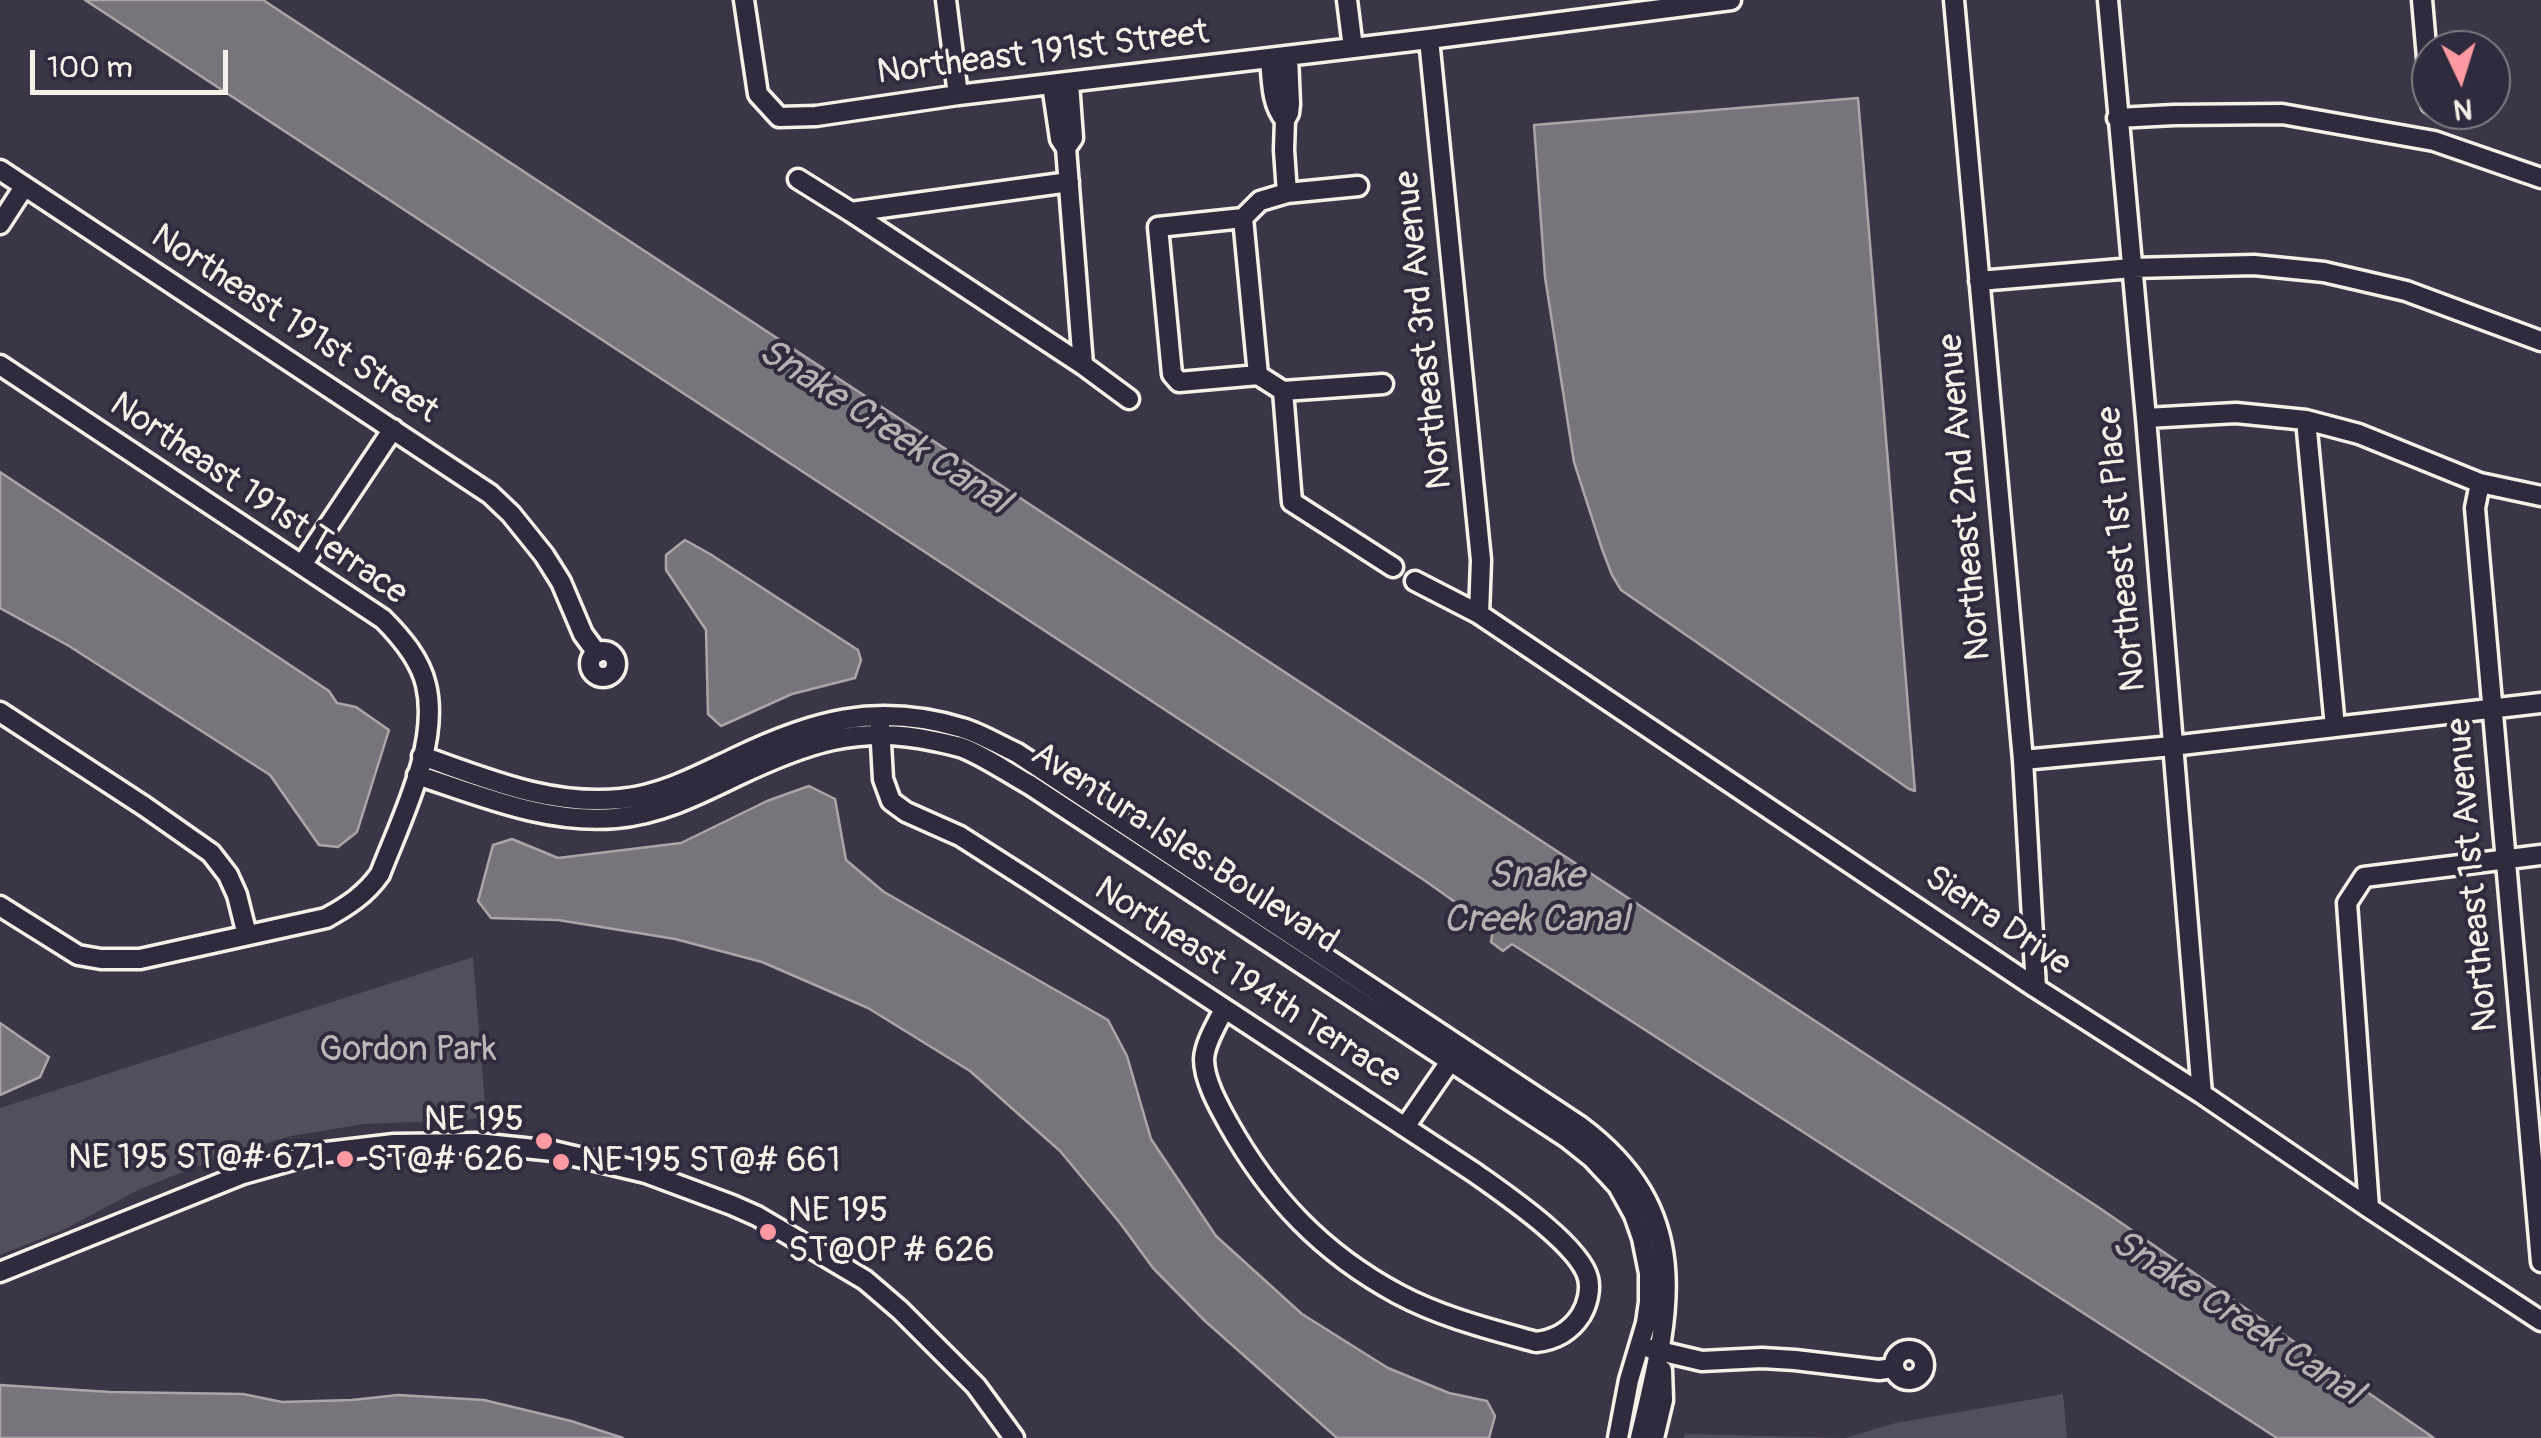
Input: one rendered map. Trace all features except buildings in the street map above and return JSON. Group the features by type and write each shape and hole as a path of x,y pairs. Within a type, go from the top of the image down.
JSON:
{"street":[{"name":"Northeast 191st Street","path":"744,0 758,94 780,117 816,116 1731,0"},
{"path":"946,0 958,95"},
{"path":"1347,0 1353,48"},
{"name":"Northeast 2nd Avenue","path":"1954,0 2023,760 2036,988"},
{"name":"Northeast 1st Place","path":"2108,0 2202,1094"},
{"path":"2422,0 2425,30"},
{"name":"Northeast 3rd Avenue","path":"1429,39 1481,560 1480,614"},
{"path":"1279,58 1276,104 1285,120 1286,194"},
{"path":"1061,84 1060,139 1066,148 1083,365"},
{"path":"2117,118 2282,114 2434,141 2541,178"},
{"path":"2433,130 2434,141"},
{"name":"Northeast 191st Street","path":"0,170 490,494 544,555 561,582 583,634 597,652"},
{"path":"798,179 1129,399"},
{"path":"851,212 1069,182"},
{"path":"1358,186 1260,201 1243,218 1158,227 1172,374 1178,382 1258,374 1283,391 1383,384"},
{"path":"0,224 24,187"},
{"path":"1243,218 1258,374"},
{"path":"1979,281 2132,268 2254,264 2324,272 2406,292 2541,341"},
{"name":"Northeast 191st Terrace","path":"0,365 383,619 421,670 426,685 428,726 416,775 380,874 350,906 326,918 140,959 100,960 78,955 0,906"},
{"path":"1283,391 1292,502 1393,568"},
{"path":"2146,418 2236,413 2306,420 2359,434 2480,483 2541,496"},
{"path":"2306,420 2335,727"},
{"path":"302,565 393,429"},
{"name":"Northeast 1st Avenue","path":"2480,483 2474,508 2541,1262"},
{"name":"Sierra Drive","path":"1415,581 1480,614 2541,1321"},
{"path":"2023,760 2541,703"},
{"path":"0,712 211,853 228,874 247,935"},
{"name":"Northeast 194th Terrace","path":"880,716 883,779 891,801 980,848 1405,1126 1513,1200 1569,1249 1588,1278 1588,1297 1569,1330 1536,1342 1439,1314 1397,1294 1312,1235 1272,1192 1246,1154 1207,1078 1204,1058 1224,1009"},
{"name":"Aventura Isles Boulevard","path":"422,756 538,794 587,800 624,799 658,792 778,737 811,726 880,716 914,716 965,728 1017,753 1456,1054 1592,1158 1618,1186 1642,1238 1650,1302 1618,1438"},
{"name":"Aventura Isles Boulevard","path":"416,775 544,815 617,818 683,802 812,744 855,735 909,736 962,748 1030,785 1601,1141 1619,1158 1650,1206 1666,1264 1663,1400 1654,1438"},
{"path":"2369,1208 2347,904 2364,877 2541,855"},
{"path":"1405,1126 1456,1054"},
{"path":"0,1272 244,1174 318,1153 394,1144 478,1143 554,1151 646,1172 732,1205 864,1280 976,1386 1014,1438"},
{"path":"1639,1346 1702,1360 1762,1358 1878,1370 1894,1368"},
{"name":"Aventura Isles Boulevard","path":"1640,1438 1662,1351"}],"green space":[{"name":"Gordon Park","path":"473,957 486,1116 364,1124 291,1136 221,1157 140,1189 63,1230 0,1255 0,1108"},
{"path":"2063,1394 2067,1438 1845,1438 1896,1423"},
{"path":"1685,1434 1845,1438 1684,1438"}],"water":[{"name":"Snake Creek Canal","path":"85,0 263,0 2101,1209 2434,1438 2277,1438 1512,944 1503,951 1491,942 1493,929 1424,880"},
{"path":"1858,98 1915,791 1621,590 1602,549 1574,462 1545,277 1534,125"},
{"path":"0,472 329,691 337,703 356,707 389,730 357,832 338,847 319,845 270,775 69,646 0,608"},
{"path":"685,540 858,650 861,660 855,678 792,694 721,726 708,714 706,630 666,570 666,555"},
{"path":"809,786 835,799 846,860 884,892 1108,1020 1127,1056 1151,1139 1216,1236 1302,1314 1388,1368 1449,1393 1487,1401 1495,1416 1489,1438 1337,1438 1205,1321 1153,1268 1060,1151 970,1071 868,1008 762,962 675,939 558,920 491,918 478,901 493,845 512,839 558,858 681,843 767,801"},
{"path":"0,1023 49,1057 40,1077 0,1095"},
{"path":"0,1385 243,1394 282,1402 398,1395 484,1400 623,1438 0,1438"}],"place":[{"name":"NE 195 ST@# 626","path":"544,1141"},
{"name":"NE 195 ST@# 671","path":"345,1159"},
{"name":"NE 195 ST@# 661","path":"561,1162"},
{"name":"NE 195 ST@OP # 626","path":"768,1232"}]}
